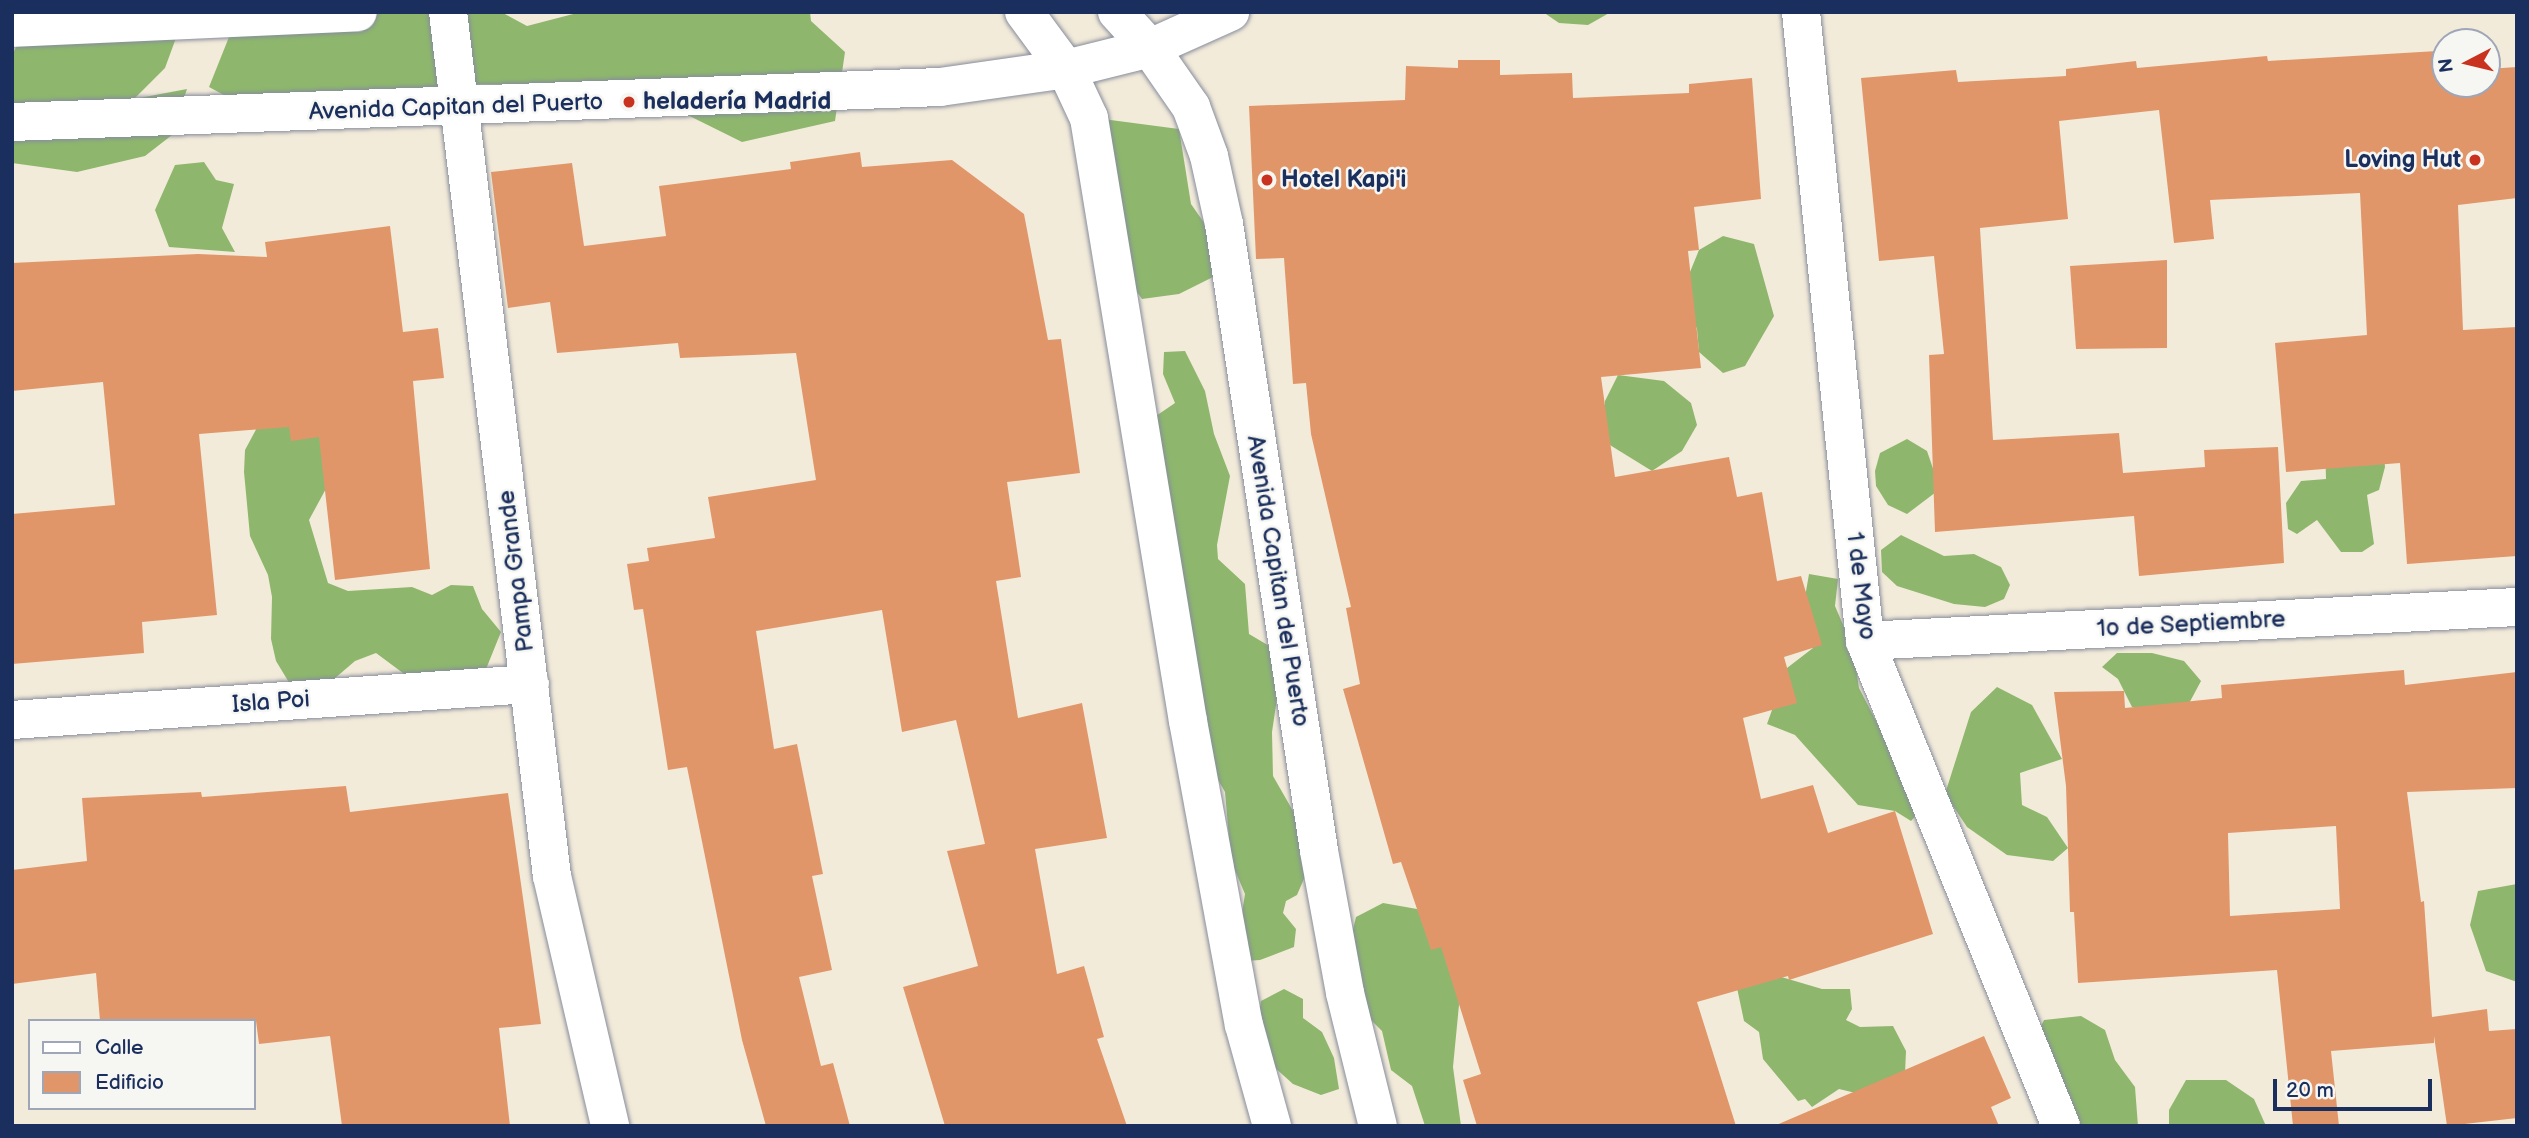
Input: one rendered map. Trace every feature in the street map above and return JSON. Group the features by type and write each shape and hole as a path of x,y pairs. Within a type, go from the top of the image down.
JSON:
{"street":[{"path":"12,28 57,19 358,12"},
{"name":"Pampa Grande","path":"448,12 552,876 610,1126"},
{"path":"1024,12 1066,69 1088,118 1100,173 1188,720 1244,1025 1272,1126"},
{"name":"Avenida Capitan del Puerto","path":"1117,12 1150,48 1191,107 1209,156 1224,224 1319,851 1345,993 1378,1126"},
{"name":"Avenida Capitan del Puerto","path":"12,122 460,108 940,87 1066,69 1150,48 1230,12"},
{"name":"1 de Mayo","path":"1801,12 1865,641 2061,1126"},
{"name":"1o de Septiembre","path":"1865,641 2517,607"},
{"name":"Isla Poi","path":"12,720 530,684"}],"green space":[{"path":"293,12 501,12 527,26 581,12 810,12 811,21 845,52 835,121 742,142 629,86 461,84 248,108 209,87 229,37"},
{"path":"1543,12 1611,12 1588,25 1559,23"},
{"path":"35,18 180,27 165,68 134,99 187,89 172,135 145,156 77,172 12,163 12,54"},
{"path":"1103,119 1179,129 1191,204 1207,227 1215,276 1179,294 1142,299 1129,281"},
{"path":"204,162 216,180 234,184 222,228 235,252 169,247 155,210 175,165"},
{"path":"1723,236 1754,244 1774,316 1745,366 1723,373 1699,352 1697,329 1681,294 1699,250"},
{"path":"1185,351 1205,391 1214,434 1230,476 1217,545 1218,559 1245,584 1249,634 1271,647 1282,665 1272,732 1273,776 1316,851 1297,895 1286,901 1283,913 1296,929 1294,947 1260,960 1246,961 1241,919 1245,894 1231,861 1225,792 1217,778 1153,418 1175,403 1163,374 1164,352"},
{"path":"1618,375 1664,381 1691,403 1697,425 1682,451 1652,471 1605,442 1605,401"},
{"path":"305,395 341,461 309,520 328,583 348,591 412,587 432,595 451,585 473,586 482,609 501,632 484,674 411,679 376,653 355,661 320,691 299,699 276,661 271,639 272,597 268,575 250,536 244,472 245,450 266,411"},
{"path":"2324,410 2383,446 2385,467 2379,490 2367,495 2374,544 2362,552 2341,552 2317,520 2297,534 2288,529 2286,503 2301,481 2326,479"},
{"path":"1907,439 1927,451 1940,489 1907,514 1888,505 1876,486 1875,471 1880,453"},
{"path":"1901,535 1944,556 1974,554 2001,567 2010,585 2004,599 1985,607 1954,604 1897,586 1882,572 1881,550"},
{"path":"1809,574 1838,579 1835,606 1853,648 1859,688 1900,767 1930,801 1911,821 1895,811 1858,805 1795,735 1767,724 1787,668 1813,648 1805,597"},
{"path":"2117,653 2152,653 2184,661 2201,681 2186,709 2132,707 2118,679 2102,667"},
{"path":"1997,687 2032,705 2062,759 2020,773 2022,805 2047,817 2068,848 2053,861 2007,855 1967,827 1945,794 1971,712"},
{"path":"2517,884 2517,982 2486,971 2470,925 2478,891"},
{"path":"1383,903 1417,909 1457,963 1459,1005 1453,1067 1461,1126 1425,1126 1412,1086 1391,1070 1382,1031 1352,1001 1347,954 1356,917"},
{"path":"1778,976 1822,989 1850,989 1852,1009 1846,1020 1860,1027 1893,1026 1906,1051 1905,1074 1864,1095 1839,1089 1812,1107 1805,1099 1798,1101 1763,1059 1759,1032 1744,1021 1736,983"},
{"path":"1284,989 1303,999 1303,1018 1322,1032 1334,1058 1339,1089 1321,1095 1293,1084 1273,1066 1256,1029 1261,1001"},
{"path":"2081,1016 2105,1030 2115,1060 2135,1087 2138,1126 2061,1126 2030,1049 2044,1020"},
{"path":"2186,1080 2226,1080 2254,1099 2266,1126 2169,1126 2169,1110"}],"building":[{"path":"2431,51 2431,98 2501,98 2501,68 2517,67 2517,198 2458,205 2463,330 2517,327 2517,556 2407,564 2400,463 2286,472 2275,343 2367,335 2360,193 2210,200 2214,239 2174,243 2159,110 2059,121 2068,219 1980,228 1993,440 2119,433 2123,473 2205,467 2204,450 2278,447 2284,563 2139,576 2134,516 1935,532 1929,355 1944,354 1934,256 1879,261 1861,78 1956,70 1958,82 2066,76 2066,69 2136,61 2137,68 2267,56 2268,61"},
{"path":"1458,60 1500,60 1500,75 1572,73 1573,98 1689,93 1689,84 1752,78 1761,199 1694,207 1699,250 1688,251 1701,368 1601,377 1615,477 1729,457 1737,497 1762,492 1777,581 1801,576 1822,645 1784,657 1797,703 1743,718 1761,799 1813,785 1828,833 1895,811 1933,934 1789,980 1788,976 1697,1002 1736,1126 1477,1126 1463,1080 1481,1074 1441,947 1431,950 1401,862 1393,864 1343,689 1360,684 1346,608 1351,607 1311,434 1306,383 1293,384 1284,258 1256,259 1249,106 1405,100 1406,66 1458,68"},
{"path":"860,152 862,167 952,160 1024,214 1048,340 1061,339 1080,473 1007,482 1021,577 996,581 1018,718 1082,703 1107,838 1035,849 1057,974 1084,966 1104,1037 1097,1039 1127,1126 945,1126 903,987 978,966 947,851 985,844 956,720 902,732 882,610 756,631 774,749 797,744 823,874 812,876 832,970 799,977 821,1066 833,1063 850,1126 766,1126 742,1040 687,767 668,770 643,609 634,610 627,564 649,561 647,548 715,538 708,497 816,480 796,353 680,358 678,343 557,353 550,302 508,308 491,172 572,163 584,246 666,236 659,186 791,169 790,162"},
{"path":"390,226 403,332 438,328 444,378 413,381 430,569 335,580 319,437 291,441 289,427 199,434 217,615 142,622 144,653 12,664 12,514 115,505 103,382 12,391 12,263 198,254 267,257 265,242"},
{"path":"2167,260 2167,348 2076,349 2070,266"},
{"path":"2404,670 2405,685 2517,672 2517,788 2407,792 2421,902 2424,901 2432,1017 2487,1009 2489,1031 2517,1029 2517,1118 2447,1126 2434,1036 2434,1043 2331,1051 2339,1126 2293,1126 2277,970 2078,983 2074,912 2070,912 2066,786 2054,692 2124,691 2125,708 2222,698 2221,685","holes":["2336,826 2340,909 2230,916 2228,833"]},
{"path":"346,786 350,812 508,793 541,1024 499,1028 510,1126 342,1126 330,1036 259,1044 256,1019 100,1019 96,973 12,984 12,870 87,861 82,798 201,792 202,797"},
{"path":"1984,1036 2011,1098 1991,1107 1999,1126 1774,1126"}],"place":[{"name":"heladería Madrid","path":"629,102"},
{"name":"Loving Hut","path":"2475,160"},
{"name":"Hotel Kapi'i","path":"1267,180"}]}
